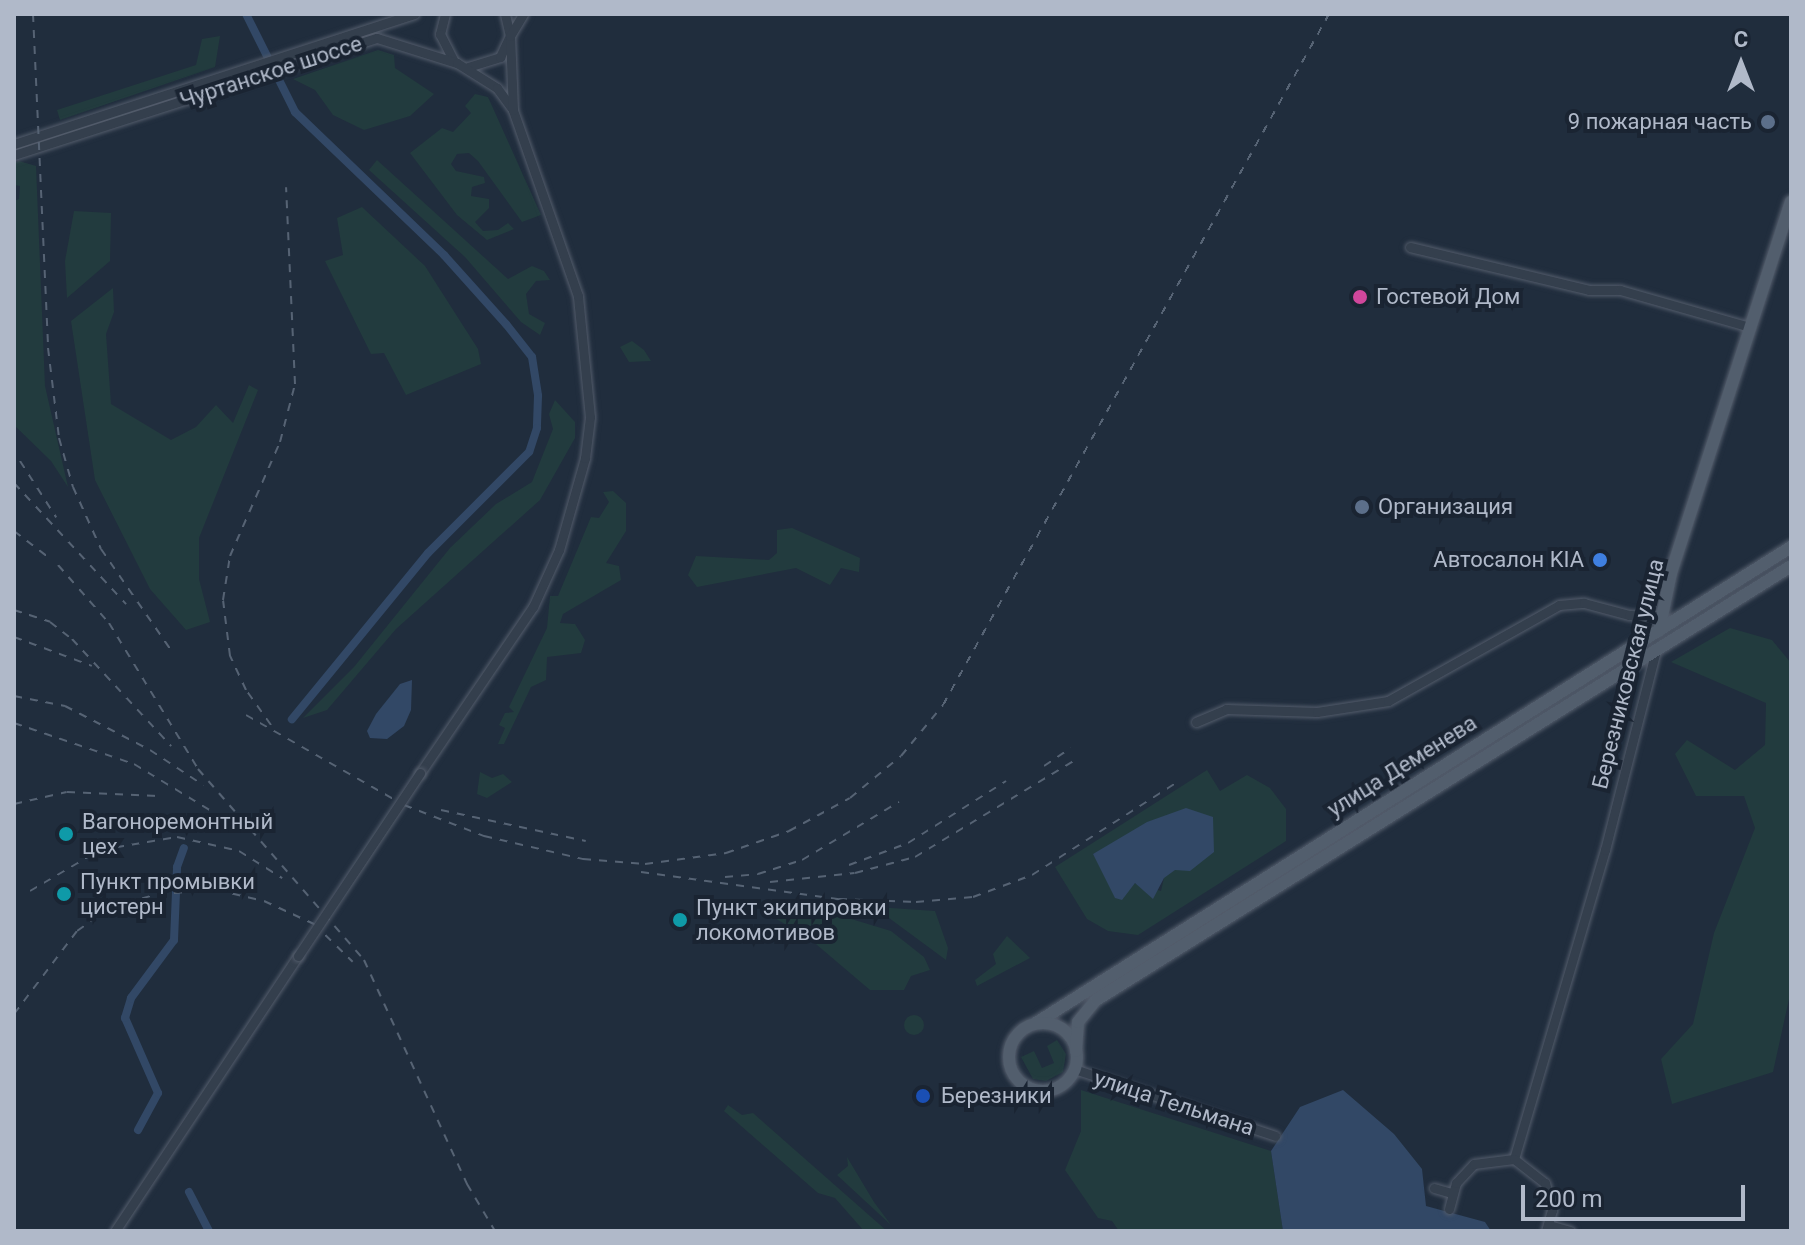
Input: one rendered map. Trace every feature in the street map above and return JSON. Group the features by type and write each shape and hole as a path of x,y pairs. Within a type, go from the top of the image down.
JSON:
{"main road":[{"name":"Березниковская улица","path":"1656,650 1661,622 1791,202"},
{"name":"улица Деменева","path":"1036,1023 1661,622 1791,547"},
{"name":"улица Деменева","path":"1076,1051 1078,1022 1096,1000 1791,566"},
{"path":"1036,1023 1065,1031 1076,1051 1074,1069 1064,1084 1046,1090 1031,1088 1014,1075 1011,1044 1036,1023"}],"street":[{"name":"Чуртанское шоссе","path":"14,144 246,66 414,14"},
{"path":"445,14 442,45 457,63 479,68 491,64 523,14"},
{"path":"115,1231 533,607 564,536 585,458 589,402 578,296 513,110 510,36 505,14"},
{"name":"Чуртанское шоссе","path":"14,155 377,38 395,39 457,63 497,88 513,110"},
{"path":"1410,247 1589,290 1620,290 1750,327"},
{"path":"1196,722 1226,709 1317,712 1388,701 1559,605 1584,603 1661,622"},
{"name":"Березниковская улица","path":"1514,1159 1605,850 1656,650"},
{"name":"улица Тельмана","path":"1074,1069 1275,1136"},
{"path":"1449,1209 1451,1193 1474,1164 1514,1159 1545,1183 1548,1228 1570,1231"},
{"path":"1434,1188 1451,1193"}],"green space":[{"path":"220,36 215,67 60,120 57,110 196,65 202,39"},
{"path":"378,50 394,55 395,68 434,94 410,116 364,130 333,115 315,90 293,79"},
{"path":"475,94 488,97 541,215 522,222 478,161 469,153 457,154 451,164 456,171 484,177 485,183 472,187 471,196 489,199 489,208 475,222 483,231 498,230 508,223 514,229 487,240 457,215 410,153 442,128 453,132 471,113 465,106"},
{"path":"377,160 508,279 532,266 544,271 550,280 536,281 526,294 529,314 545,323 540,335 521,322 465,257 369,170"},
{"path":"19,161 36,166 45,386 68,487 51,461 14,425 14,201 19,199 20,186 14,185 14,163"},
{"path":"362,207 425,266 478,349 481,364 406,395 384,353 371,354 325,261 343,255 337,218"},
{"path":"74,211 111,213 110,261 67,298 65,261"},
{"path":"113,288 114,312 106,334 111,404 171,440 196,427 216,405 233,423 249,385 258,390 199,538 199,579 210,622 186,630 150,589 95,480 71,321"},
{"path":"632,341 644,350 651,361 629,362 620,347"},
{"path":"555,400 575,422 575,438 540,500 396,629 327,710 303,718 354,667 450,548 496,504 532,482 553,429 549,414"},
{"path":"613,491 626,503 626,531 606,563 619,566 621,580 563,614 560,623 575,624 585,640 581,653 547,657 546,680 531,687 504,744 498,744 505,728 499,725 505,713 514,712 509,707 547,628 550,596 558,596 591,517 599,518 609,502 603,492"},
{"path":"792,528 860,558 859,572 841,568 830,585 796,568 697,587 688,575 696,556 769,560 777,553 777,530"},
{"path":"1730,628 1772,640 1791,663 1791,990 1773,1072 1672,1104 1661,1059 1693,1024 1714,933 1755,828 1744,796 1696,796 1675,754 1687,740 1735,770 1765,745 1766,703 1671,662"},
{"path":"1207,770 1220,791 1247,775 1270,788 1286,809 1286,841 1138,935 1108,931 1087,919 1055,867","holes":["1100,851 1164,878 1161,891 1134,883 1122,899 1093,854"]},
{"path":"480,772 492,778 503,774 512,782 487,798 477,794"},
{"path":"846,905 935,911 948,948 946,960 889,918"},
{"path":"825,911 891,931 924,957 930,970 911,976 904,990 870,990 810,939 768,914 814,918"},
{"path":"1007,936 1030,958 977,986 975,980 996,964 993,954"},
{"path":"914,1015 921,1018 924,1025 921,1032 914,1035 907,1032 904,1025 907,1018"},
{"path":"1057,1040 1066,1054 1063,1072 1046,1081 1033,1079 1021,1057 1034,1051 1042,1068 1054,1063 1047,1046"},
{"path":"1081,1090 1271,1151 1283,1231 1119,1231 1112,1221 1098,1218 1065,1170 1081,1131"},
{"path":"728,1105 742,1115 753,1113 887,1231 864,1231 835,1198 818,1193 724,1111"},
{"path":"847,1157 891,1225 837,1175 848,1166"}],"water":[{"path":"412,680 411,710 404,726 387,739 370,738 367,731 376,714 400,684"},
{"path":"1186,808 1213,817 1214,852 1190,871 1175,870 1164,878 1153,899 1135,883 1122,900 1115,898 1093,854 1147,822"},
{"path":"1343,1090 1394,1134 1422,1169 1426,1206 1485,1222 1491,1231 1283,1231 1271,1151 1300,1107"}],"waterway":[{"path":"246,14 295,112 444,255 506,324 532,357 538,396 537,428 529,452 428,553 292,719"},
{"path":"138,1130 158,1093 125,1018 131,998 174,940 177,867 184,848"},
{"path":"189,1192 209,1231"}],"railway":[{"path":"33,14 48,348 59,438 73,487 101,549 173,653"},
{"path":"246,715 404,805 484,836 583,859 645,864 726,853 789,831 850,798 901,756 943,705 1329,14"},
{"path":"271,725 246,690 230,656 223,600 230,556 280,442 295,384 286,187"},
{"path":"20,461 56,517"},
{"path":"14,483 126,604"},
{"path":"14,531 48,557"},
{"path":"58,565 109,623 198,769 364,960 467,1184 495,1231"},
{"path":"14,610 50,622 72,639 171,746"},
{"path":"14,637 92,666"},
{"path":"14,696 65,706 150,750 203,785"},
{"path":"14,723 134,764 236,826"},
{"path":"1044,766 1071,748"},
{"path":"770,882 855,873 915,857 1077,759"},
{"path":"849,865 908,843 1006,781"},
{"path":"641,872 839,899 916,902 973,897 1032,875 1179,781"},
{"path":"14,804 67,792 158,796"},
{"path":"725,877 758,874 802,860 899,802"},
{"path":"441,810 586,841"},
{"path":"30,891 100,850 177,837 239,851 282,878"},
{"path":"14,1014 77,931 111,907 158,894 217,890 264,901 314,924 353,962"}],"place":[{"name":"9 пожарная часть","path":"1768,122"},
{"name":"Гостевой Дом","path":"1360,297"},
{"name":"Организация","path":"1362,507"},
{"name":"Автосалон KIA","path":"1600,560"},
{"name":"Вагоноремонтный цех","path":"66,834"},
{"name":"Пункт промывки цистерн","path":"64,894"},
{"name":"Пункт экипировки локомотивов","path":"680,920"},
{"name":"Березники","path":"923,1096"}]}
